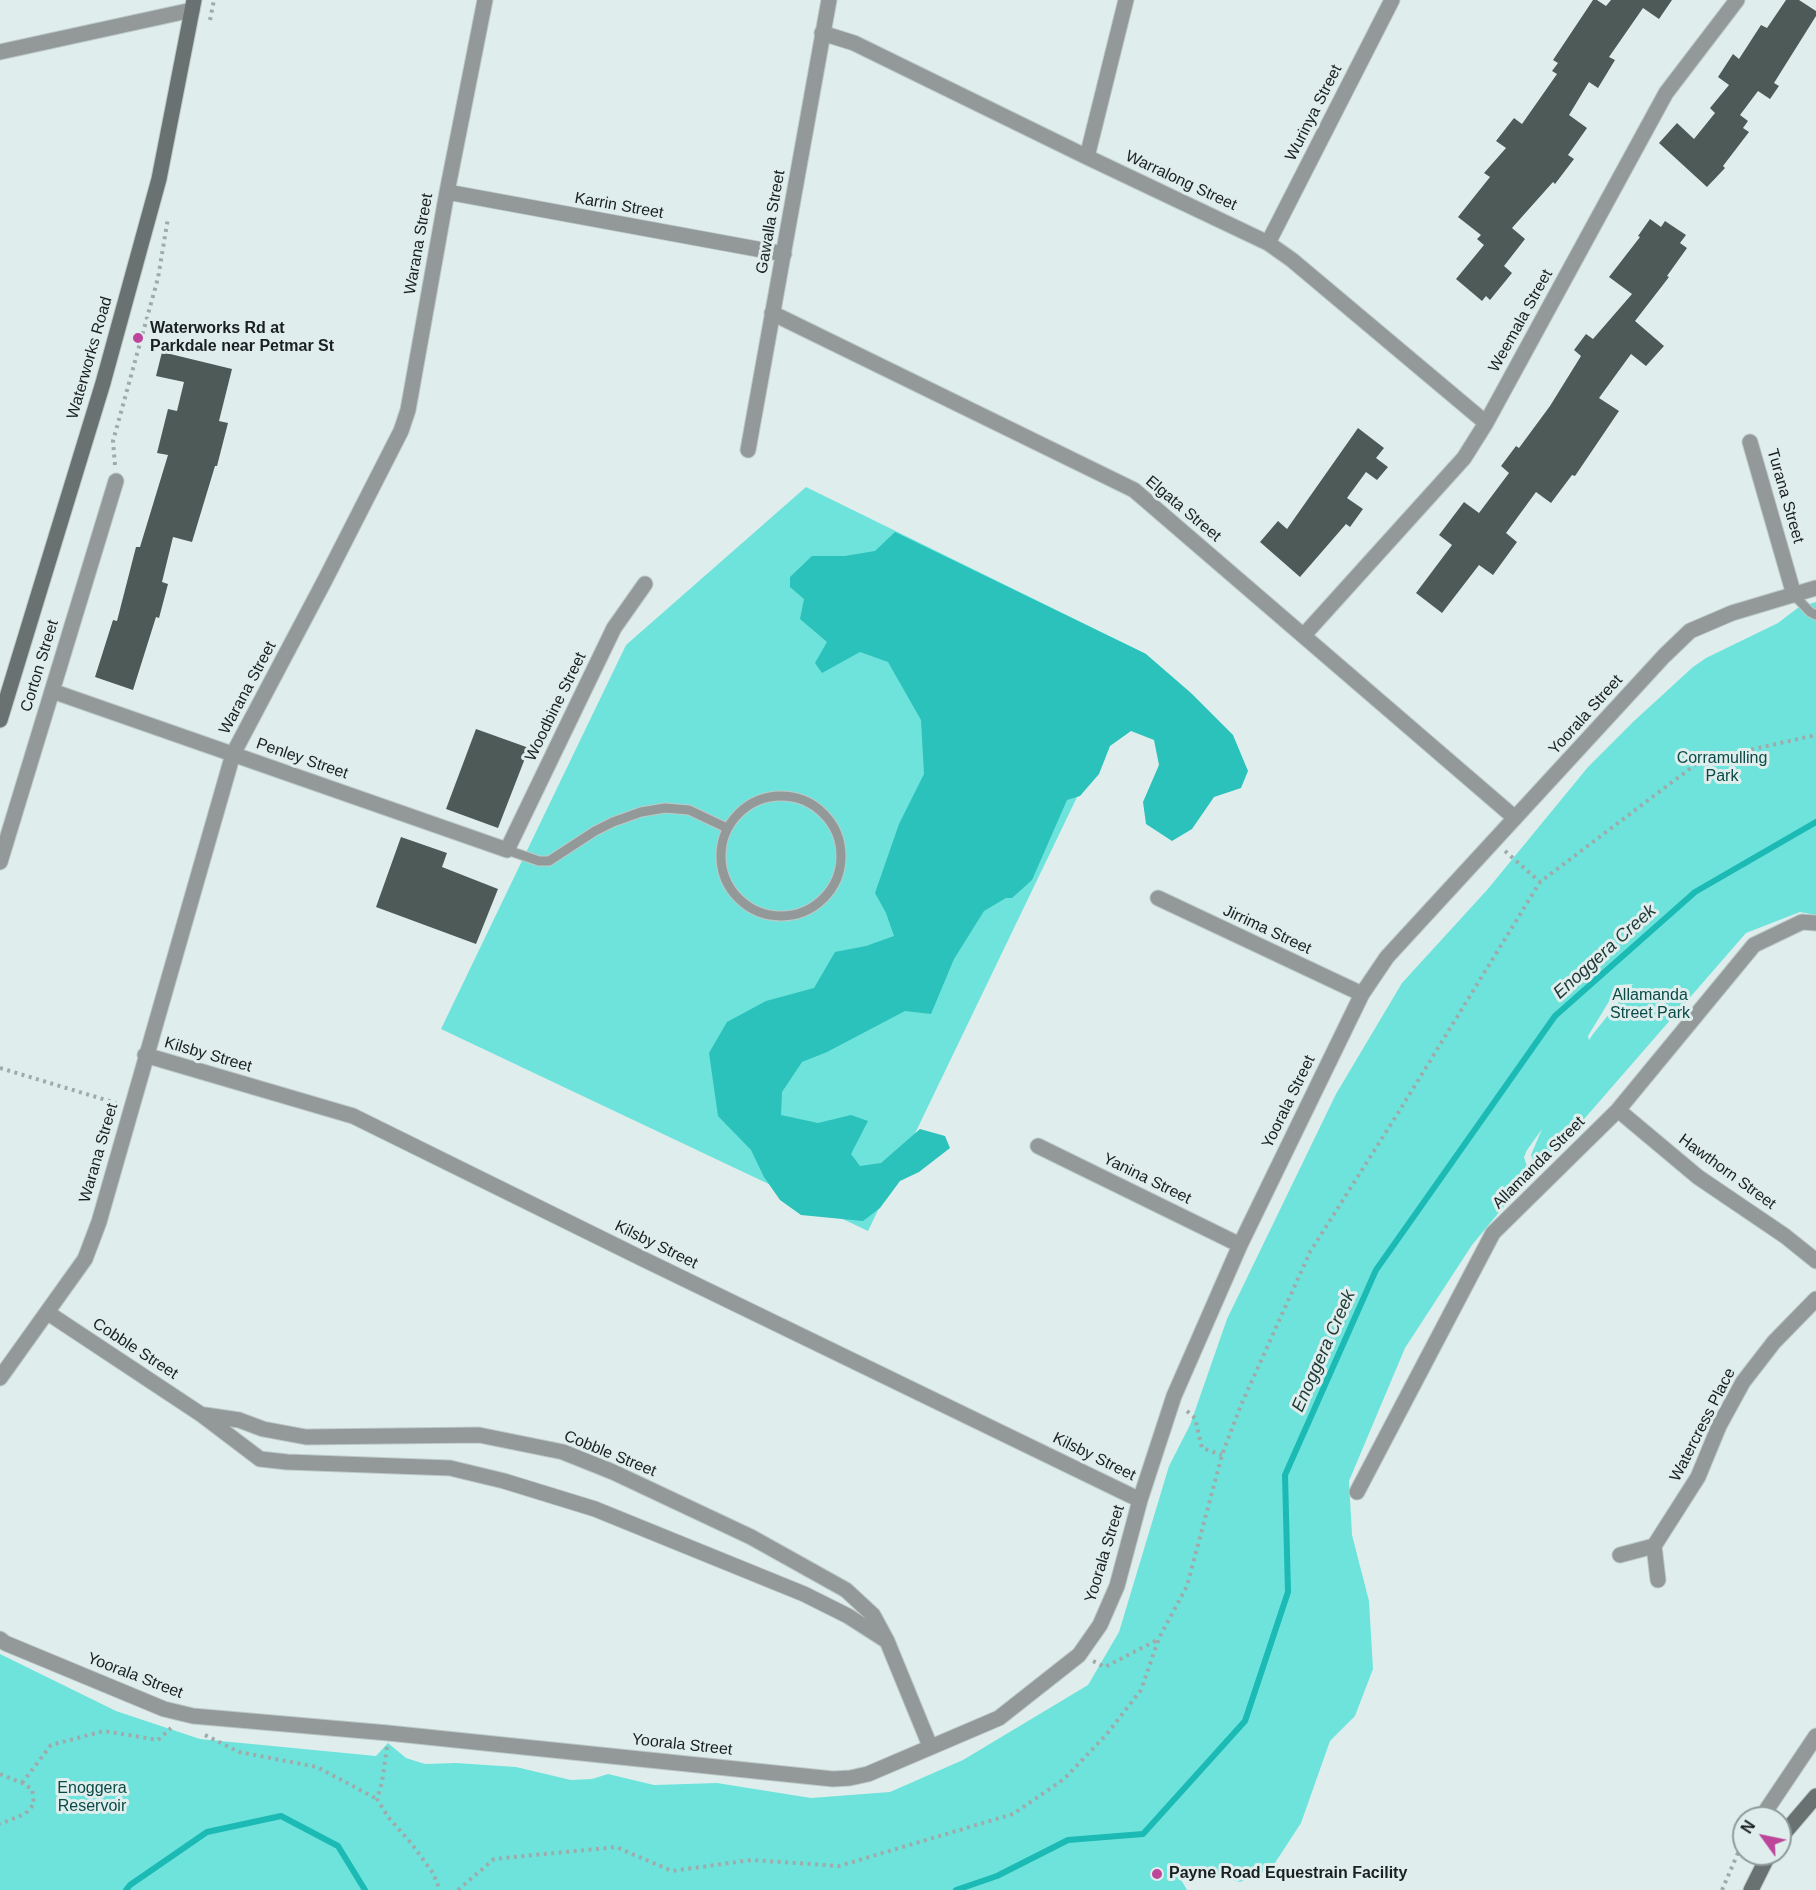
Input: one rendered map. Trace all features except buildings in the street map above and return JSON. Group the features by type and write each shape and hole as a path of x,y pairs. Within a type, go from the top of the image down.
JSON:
{"main road":[{"name":"Waterworks Road","path":"0,720 103,383 156,190 193,5"},
{"path":"1792,1824 1816,1796"},
{"path":"1751,1890 1763,1866"}],"street":[{"name":"Warana Street","path":"0,1378 85,1259 99,1222 233,754 401,431 408,410 447,192 485,0"},
{"name":"Gawalla Street","path":"748,450 829,0"},
{"path":"1087,157 1126,0"},
{"name":"Wurinya Street","path":"1268,243 1392,0"},
{"name":"Weemala Street","path":"1304,636 1464,458 1486,423 1666,93 1737,0"},
{"path":"0,52 193,5"},
{"name":"Warralong Street","path":"822,33 854,43 1268,243 1292,260 1486,423"},
{"name":"Karrin Street","path":"447,192 784,254"},
{"name":"Elgata Street","path":"772,313 1134,490 1515,819"},
{"name":"Turana Street","path":"1750,442 1794,595"},
{"name":"Corton Street","path":"0,862 116,481"},
{"name":"Woodbine Street","path":"507,850 614,628 645,584"},
{"name":"Yoorala Street","path":"0,1639 164,1708 193,1716 388,1733 833,1779 868,1774 999,1718 1079,1655 1100,1626 1117,1586 1140,1500 1172,1399 1240,1245 1362,994 1387,957 1664,656 1690,631 1732,613 1816,588"},
{"name":"Penley Street","path":"52,691 507,850"},
{"name":"Jirrima Street","path":"1158,898 1362,994"},
{"name":"Allamanda Street","path":"1358,1492 1493,1233 1618,1110 1754,945 1802,922 1816,923"},
{"name":"Kilsby Street","path":"145,1055 353,1116 1140,1500"},
{"name":"Hawthorn Street","path":"1618,1110 1698,1177 1785,1236 1816,1261"},
{"name":"Yanina Street","path":"1038,1146 1240,1245"},
{"name":"Watercress Place","path":"1654,1546 1698,1477 1719,1426 1743,1382 1774,1342 1816,1299"},
{"name":"Cobble Street","path":"48,1313 202,1415 260,1459 450,1468 504,1480 595,1509 804,1594 848,1616 887,1641"},
{"name":"Cobble Street","path":"202,1415 240,1420 263,1429 306,1437 479,1435 563,1452 613,1472 752,1537 846,1590 873,1615 887,1641 930,1746"},
{"path":"1620,1555 1654,1546 1658,1580"},
{"path":"1769,1806 1816,1736"}],"lane":[{"path":"1794,595 1810,612 1816,615"},
{"path":"777,795 798,798 816,807 831,821 840,840 841,861 836,881 826,897 810,910 792,916 772,917 754,911 738,900 727,884 720,866 721,846 727,828 740,812 757,800 777,795"},
{"path":"507,850 539,861 549,861 613,822 641,812 665,808 689,810 727,828"}],"path":[{"path":"209,23 214,0"},
{"path":"116,481 113,441 158,278 169,212"},
{"path":"1494,841 1540,882"},
{"path":"0,1068 131,1107"},
{"path":"1172,1399 1195,1418 1202,1448 1222,1455"},
{"path":"1079,1655 1106,1667 1159,1638"},
{"path":"22,1783 51,1745 105,1731 158,1740 178,1721 164,1708"},
{"path":"198,1731 239,1752 317,1767 377,1799 388,1818 411,1843 433,1873 440,1890"},
{"path":"377,1799 382,1782 388,1733"},
{"path":"0,1774 32,1790 34,1804 25,1814 0,1824"},
{"path":"1722,1890 1732,1866"}],"green space":[{"path":"806,487 1146,654 868,1231 441,1029 626,645"},
{"name":"Corramulling Park","path":"1816,602 1816,915 1800,912 1746,933 1538,1172 1531,1155 1542,1129 1524,1157 1529,1173 1525,1181 1472,1245 1405,1348 1349,1481 1352,1535 1369,1601 1373,1669 1355,1716 1330,1741 1301,1823 1271,1869 1240,1882 1172,1864 1187,1890 0,1890 0,1654 116,1711 200,1739 376,1756 388,1743 406,1758 425,1764 456,1763 516,1767 571,1780 592,1779 608,1774 654,1785 717,1783 811,1798 890,1792 963,1760 1088,1685 1119,1632 1169,1466 1190,1425 1227,1319 1336,1094 1402,983 1487,890 1588,767 1634,721 1706,658 1778,623 1799,607","holes":["1633,984 1589,1040 1588,1036 1619,985"]}],"shaded area":[{"path":"895,532 1146,654 1191,693 1233,735 1248,771 1241,788 1214,797 1192,829 1172,841 1146,824 1143,802 1159,765 1154,740 1131,731 1110,746 1099,774 1080,796 1067,800 1032,880 1012,898 1006,898 984,911 954,959 931,1014 905,1011 827,1052 802,1062 782,1092 781,1115 818,1123 851,1115 868,1121 851,1154 860,1166 881,1163 920,1129 945,1136 950,1148 919,1172 900,1181 880,1208 863,1221 801,1215 780,1200 764,1177 751,1150 718,1116 709,1053 727,1022 766,1001 814,988 835,952 866,946 894,936 886,913 875,893 899,824 924,774 921,720 888,662 860,652 822,673 815,663 827,642 800,619 804,599 790,587 790,577 812,556 845,556 875,551"}],"waterway":[{"name":"Enoggera Creek","path":"956,1890 997,1876 1068,1840 1143,1834 1245,1721 1288,1592 1285,1475 1376,1270 1555,1016 1695,892 1816,822"},
{"name":"Enoggera Creek","path":"126,1890 207,1832 281,1816 338,1846 365,1890"}],"place":[{"name":"Waterworks Rd at Parkdale near Petmar St","path":"138,338"},
{"name":"Payne Road Equestrain Facility","path":"1157,1874"}],"park label":[{"name":"Allamanda Street Park","path":"1650,1005"},
{"name":"Enoggera Reservoir","path":"92,1798"}]}
